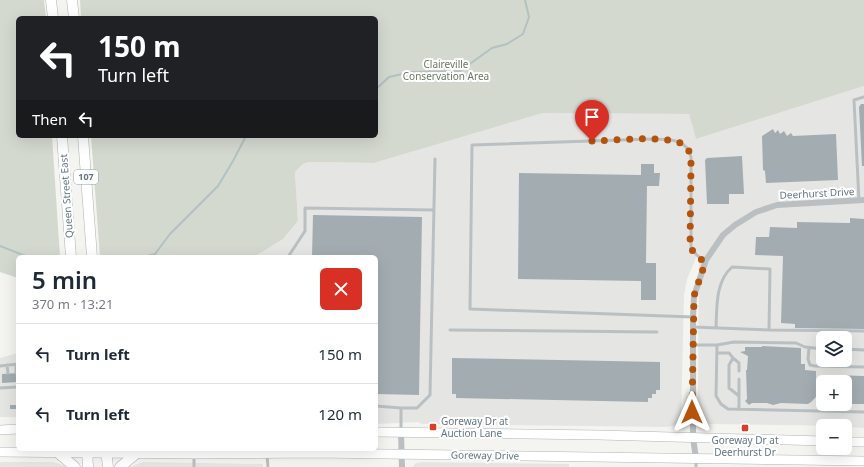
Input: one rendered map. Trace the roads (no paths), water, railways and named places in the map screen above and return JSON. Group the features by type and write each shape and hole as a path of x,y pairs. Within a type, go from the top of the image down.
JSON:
{"main road":[{"path":"51,0 53,16"},
{"path":"72,0 74,16"},
{"name":"Queen Street East","path":"62,138 71,255"},
{"name":"Queen Street East","path":"82,138 92,255"},
{"path":"0,430 16,430"},
{"path":"378,432 599,435 816,441"},
{"path":"852,442 864,442"},
{"name":"Goreway Drive","path":"0,452 72,451"},
{"path":"87,451 88,467"},
{"path":"106,451 108,467"},
{"name":"Goreway Drive","path":"106,451 194,454 402,454 696,463 864,461"},
{"path":"57,452 75,467"},
{"path":"120,467 137,453"}],"street":[{"name":"Deerhurst Drive","path":"696,463 693,438 692,326 694,296 705,263 716,244 723,235 735,225 756,212 777,205 862,200"},
{"path":"401,432 402,467"}],"lane":[{"path":"862,200 854,100 864,97"},
{"path":"693,317 470,309 472,146 651,139 677,141 684,145 689,151 691,164 690,248 705,263"},
{"path":"378,406 417,408 430,395 435,159"},
{"path":"289,255 305,231 305,208 434,210"},
{"path":"716,328 719,290 728,271 732,267 770,269 769,330"},
{"path":"692,326 769,330 864,331"},
{"path":"450,330 657,332"},
{"path":"693,345 717,346 734,342 796,343 809,348 816,348"},
{"path":"717,346 716,396 721,404 728,409 864,412"},
{"path":"809,348 808,358 810,365 864,367"},
{"path":"852,349 864,350"},
{"path":"717,353 729,353 739,362 739,371"},
{"path":"733,358 729,365 729,388 739,396"},
{"path":"0,366 16,365"},
{"path":"7,366 8,373"},
{"path":"739,379 739,410"},
{"path":"8,382 9,388"},
{"path":"0,388 16,387"},
{"path":"401,408 401,432"},
{"path":"267,453 268,467"},
{"path":"194,454 194,467"}],"waterway":[{"path":"378,87 389,77 411,72 460,71 492,48 507,44 523,34 529,17 525,0"},
{"path":"151,255 155,254 170,234 218,186 245,138"},
{"path":"0,246 23,255"}],"place":[{"name":"Goreway Dr at Auction Lane","path":"433,427"},
{"name":"Goreway Dr at Deerhurst Dr","path":"745,428"}],"park label":[{"name":"Claireville Conservation Area","path":"446,70"}]}
